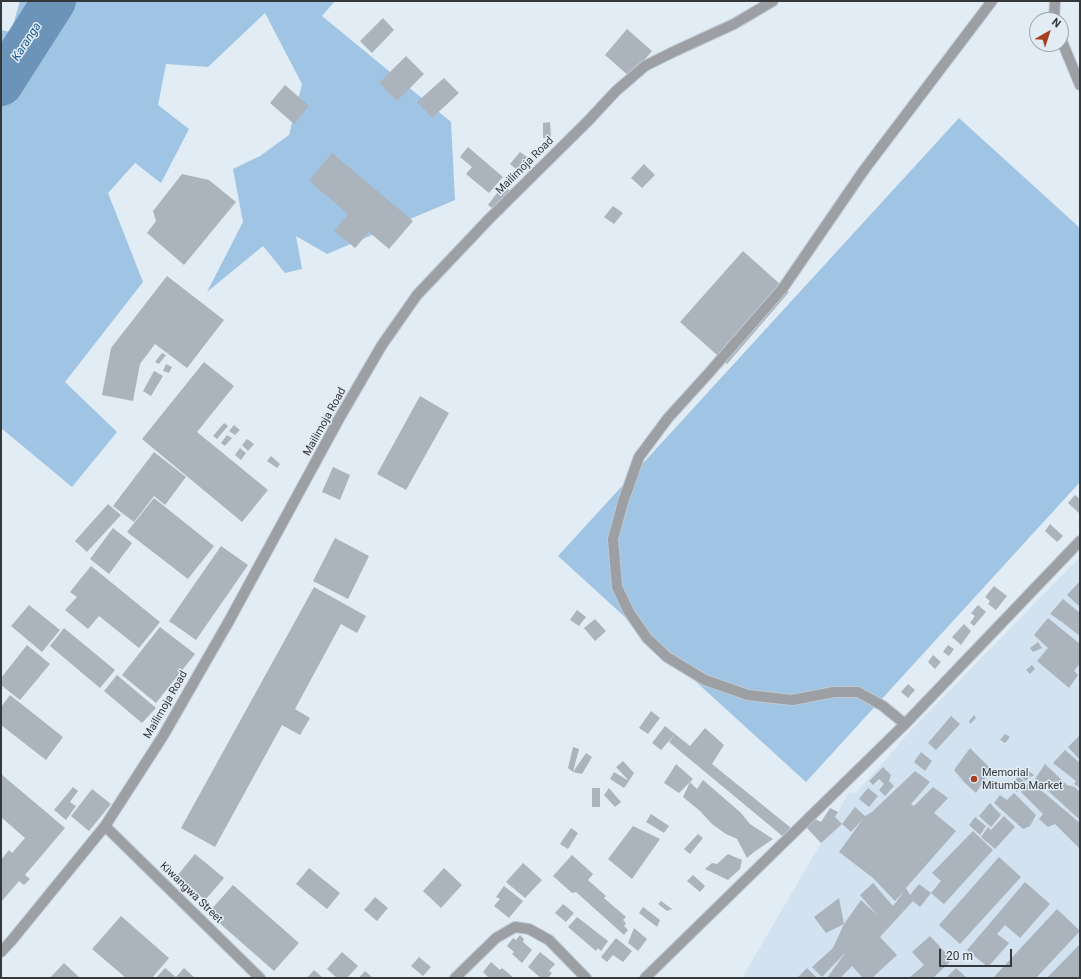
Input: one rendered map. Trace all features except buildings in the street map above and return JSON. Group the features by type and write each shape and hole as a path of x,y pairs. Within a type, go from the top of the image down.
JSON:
{"street":[{"name":"Mailimoja Road","path":"1,952 104,826 163,736 229,621 340,417 382,346 416,295 616,91 645,66 734,24 773,1"},
{"path":"905,724 883,706 858,692 834,692 792,700 748,694 705,680 667,657 647,638 630,612 617,587 613,539 622,502 639,457 668,418 783,288 864,170 992,1"},
{"path":"1054,12 1055,1"},
{"path":"1066,52 1080,85"},
{"path":"645,978 905,724 1080,541"},
{"name":"Kiwangwa Street","path":"104,826 260,978"},
{"path":"455,978 496,938 515,927 529,929 549,940 586,978"}],"shaded area":[{"path":"20,1 335,1 322,16 451,122 455,200 327,254 296,236 302,269 285,273 263,246 207,292 243,222 233,169 260,156 289,135 302,84 265,13 208,67 166,64 158,105 189,129 161,183 135,163 108,193 143,282 65,382 117,432 72,487 1,428 1,30 11,32"},
{"path":"959,118 1080,228 1080,482 806,782 558,556"},
{"name":"Memorial Mitumba Market","path":"1080,557 1080,978 742,978 849,792 856,793 914,727"}],"waterway":[{"name":"Karanga","path":"1,84 54,1"}],"place":[{"name":"Memorial Mitumba Market","path":"974,779"}]}
